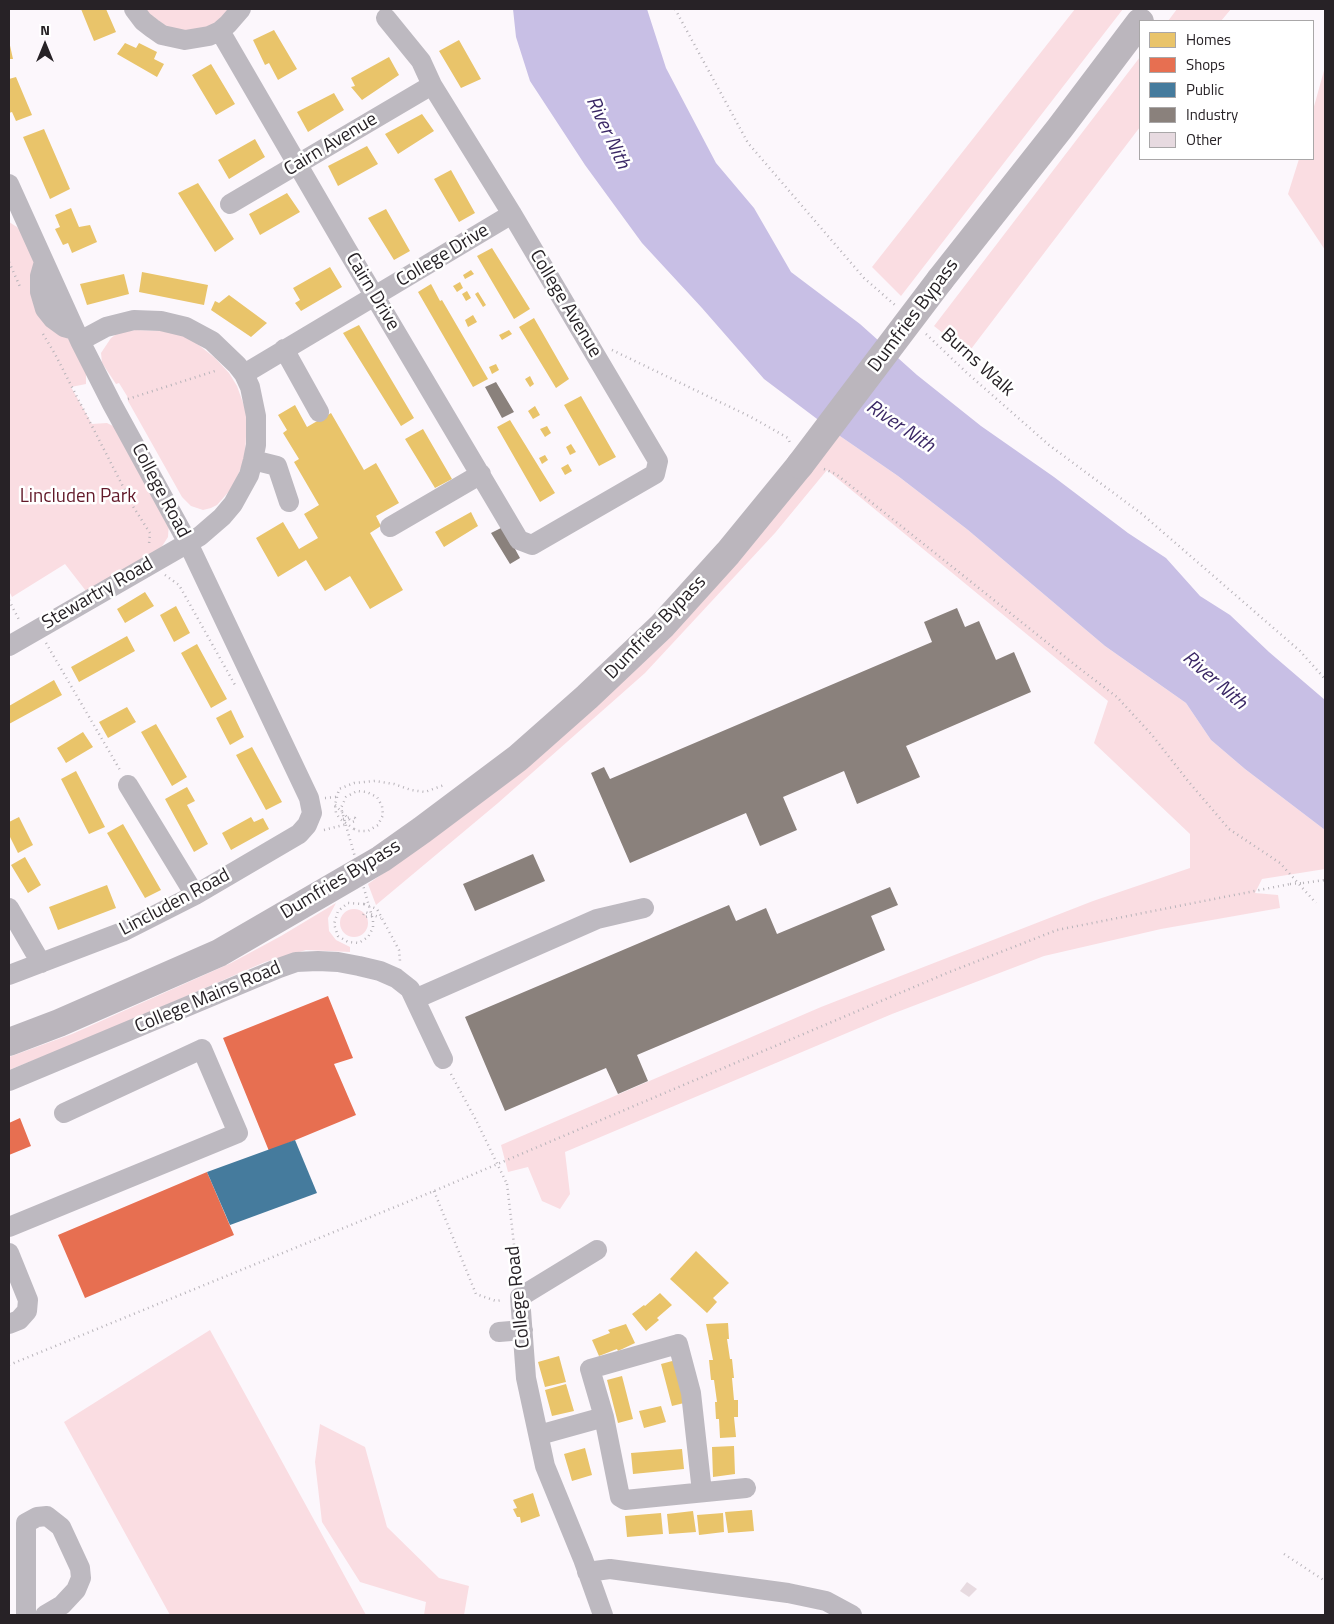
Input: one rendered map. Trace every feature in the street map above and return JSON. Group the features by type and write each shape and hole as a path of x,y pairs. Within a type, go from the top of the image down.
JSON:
{"highway":[{"name":"Dumfries Bypass","path":"1142,20 1150,9"},
{"name":"Dumfries Bypass","path":"9,1042 59,1023 219,953 381,859 518,758 588,697 662,626 728,553 803,460 940,280 1139,25"}],"street":[{"path":"134,9 152,28 174,38 197,39 220,31 241,9"},
{"name":"College Avenue","path":"386,18 421,61 432,85 512,214 658,461 656,474 532,545"},
{"name":"Cairn Drive","path":"220,31 374,297 519,540 532,545"},
{"name":"Cairn Avenue","path":"230,204 432,85"},
{"name":"College Road","path":"11,197 112,404 188,543 309,798"},
{"name":"College Drive","path":"240,369 284,350 512,214"},
{"path":"78,335 134,320 161,321 186,327 212,341 240,369 252,394 256,416 257,438 253,460 248,475 233,504 210,528 188,543"},
{"path":"284,350 319,412"},
{"path":"253,460 277,466 289,502"},
{"path":"390,527 481,474"},
{"name":"Stewartry Road","path":"9,646 188,543"},
{"path":"128,784 195,895"},
{"name":"Lincluden Road","path":"9,975 122,932 195,895 303,830 310,820 312,813 309,798"},
{"path":"9,908 42,963"},
{"path":"443,1059 412,994 597,919 644,908"},
{"name":"College Mains Road","path":"9,1081 296,962 325,961 380,971 396,978 412,994"},
{"path":"9,1227 238,1133 202,1049 64,1114"},
{"path":"520,1297 597,1250"},
{"path":"9,1253 28,1300 26,1311 19,1320 9,1324"},
{"name":"College Road","path":"520,1297 522,1330 519,1374 539,1435 545,1466 603,1615"},
{"path":"499,1332 522,1330"},
{"path":"702,1492 691,1392 678,1344 590,1369 604,1417 620,1497 624,1500 746,1488"},
{"path":"539,1435 604,1417"},
{"path":"26,1615 26,1523 37,1517 47,1516 61,1527 80,1568 81,1578 76,1590 62,1605 45,1615"},
{"path":"587,1572 610,1569 788,1592 826,1601 852,1615"}],"path":[{"path":"675,9 748,143 864,278 900,310"},
{"name":"Burns Walk","path":"920,329 1049,445 1142,514 1300,651 1325,680"},
{"path":"589,344 617,352 751,417 788,438 803,460 836,474 1117,696 1152,735 1229,829 1280,863 1316,903"},
{"path":"112,404 240,369"},
{"path":"9,600 32,632 128,784"},
{"path":"412,994 400,965 399,950 377,909 364,904 348,903 338,911 334,924 338,936 348,942 359,942 368,937 373,928 372,916 343,819 341,808 346,797 357,791 367,792 377,797 382,806 382,815 378,825 368,831 358,831 354,829 340,819 336,812 336,797 339,789 354,783 375,782 394,784 411,790 425,792 449,782"},
{"path":"335,805 351,819 343,819"},
{"path":"9,1365 434,1190 947,973 1057,930 1290,884 1325,880"},
{"path":"372,916 368,915 382,918"},
{"name":"College Road","path":"443,1059 477,1122 507,1184 520,1297"},
{"path":"434,1190 476,1294 496,1301 520,1297"},
{"path":"1284,1554 1325,1581"}],"green space":[{"path":"143,9 235,9 205,31 171,30"},
{"path":"1075,9 1123,9 901,296 872,267"},
{"path":"1177,9 1231,9 1222,20 1169,20"},
{"path":"1139,58 1139,128 968,353 934,326"},
{"path":"1325,67 1325,250 1288,194 1299,160 1314,160 1314,106"},
{"name":"Lincluden Park","path":"9,222 17,227 23,235 70,338 86,366 86,384 71,387 92,424 107,423 119,429 169,521 168,537 159,551 86,591 65,564 12,597 9,591"},
{"path":"135,330 163,331 182,335 195,342 215,358 229,373 237,386 247,414 245,459 232,488 217,505 211,508 203,510 191,506 182,497 128,401 127,396 119,383 116,384 102,363 101,353 111,338 118,333"},
{"path":"837,434 898,476 968,530 1105,646 1186,703 1211,740 1245,769 1325,830 1325,869 1262,879 1255,893 1278,895 1280,908 1161,929 1044,956 892,1014 565,1152 570,1194 560,1209 542,1201 528,1167 508,1172 501,1145 821,1007 1093,901 1190,868 1190,834 1094,743 1108,701 827,470 775,533 645,673 498,803 376,905 368,884 425,844"},
{"path":"336,903 328,918 329,931 336,940 350,947 350,952 306,950 265,962 85,1040 9,1070 9,1057 72,1034 231,963"},
{"path":"354,909 364,913 368,923 364,933 354,937 344,933 340,923 344,913"},
{"path":"210,1330 366,1615 170,1615 64,1422"},
{"path":"320,1424 365,1447 387,1527 439,1578 469,1586 464,1615 424,1615 426,1602 360,1582 322,1522 315,1462"}],"water":[{"name":"River Nith","path":"513,9 647,9 666,68 716,163 754,208 791,272 860,324 917,375 981,426 1054,477 1128,533 1166,558 1200,596 1230,615 1269,652 1325,700 1325,830 1245,769 1211,740 1186,703 1105,646 968,530 898,476 837,434 764,379 642,243 585,165 530,81 516,37"}],"building: Homes":[{"path":"81,9 106,9 116,32 94,41"},
{"path":"274,30 297,69 278,80 269,63 265,65 253,40"},
{"path":"459,40 481,79 461,88 439,51"},
{"path":"9,41 13,59 9,59"},
{"path":"125,43 136,48 139,43 157,52 154,59 164,64 157,77 117,54"},
{"path":"389,57 399,75 362,100 351,87 355,86 351,78"},
{"path":"211,64 235,104 216,115 192,75"},
{"path":"16,77 32,115 16,121 12,112 9,113 9,79"},
{"path":"334,93 344,110 308,132 297,112"},
{"path":"422,114 434,131 398,154 385,134"},
{"path":"44,129 70,189 50,199 23,137"},
{"path":"255,139 265,157 229,179 218,160"},
{"path":"367,146 378,164 338,186 328,166"},
{"path":"451,170 475,213 459,222 434,179"},
{"path":"198,183 234,239 215,252 178,193"},
{"path":"287,193 300,212 260,235 249,214"},
{"path":"71,208 79,227 90,225 97,242 72,253 68,243 63,245 55,229 60,227 55,215"},
{"path":"386,209 410,251 394,260 368,218"},
{"path":"492,248 530,309 514,319 477,256"},
{"path":"330,267 342,287 301,311 295,303 300,300 293,288"},
{"path":"471,270 474,274 465,279 463,275"},
{"path":"142,272 208,285 204,305 139,292"},
{"path":"124,274 129,294 87,305 80,284"},
{"path":"460,282 463,288 457,292 453,286"},
{"path":"431,284 488,379 473,387 418,292"},
{"path":"467,291 471,298 466,301 462,294"},
{"path":"478,292 486,305 483,307 475,294"},
{"path":"229,295 267,323 251,337 211,310 215,301 219,303"},
{"path":"473,315 477,322 468,327 465,320"},
{"path":"534,318 569,379 556,388 519,327"},
{"path":"359,325 414,418 401,426 343,333"},
{"path":"509,330 512,334 502,340 499,335"},
{"path":"496,364 499,370 492,374 489,367"},
{"path":"530,376 534,384 530,387 525,379"},
{"path":"581,396 616,457 599,466 564,405"},
{"path":"295,405 307,427 331,413 364,470 376,463 399,503 376,516 381,526 370,533 403,590 370,609 350,576 325,591 306,560 278,577 256,538 283,522 299,549 318,538 304,514 319,505 294,462 299,459 283,433 287,430 278,415"},
{"path":"535,406 540,415 533,419 528,411"},
{"path":"510,420 555,493 540,502 497,427"},
{"path":"547,426 551,433 545,437 540,429"},
{"path":"423,429 452,479 435,488 405,439"},
{"path":"571,444 576,452 570,455 566,447"},
{"path":"545,455 548,460 542,464 539,458"},
{"path":"568,464 572,471 565,475 561,468"},
{"path":"471,512 478,526 444,547 435,532"},
{"path":"145,592 154,606 125,623 117,609"},
{"path":"176,606 190,633 174,642 160,615"},
{"path":"127,636 135,651 79,682 71,667"},
{"path":"197,644 227,699 211,708 181,653"},
{"path":"54,680 62,695 9,724 9,706"},
{"path":"127,707 136,722 108,738 99,722"},
{"path":"231,710 244,737 230,745 216,718"},
{"path":"156,724 187,777 172,786 141,732"},
{"path":"83,732 93,747 66,763 57,748"},
{"path":"252,747 282,802 266,810 236,755"},
{"path":"76,771 105,827 89,834 61,779"},
{"path":"187,787 195,801 187,805 208,844 194,852 165,799"},
{"path":"19,817 33,845 18,853 9,835 9,822"},
{"path":"251,817 254,822 263,818 269,829 231,850 222,833"},
{"path":"123,824 161,890 145,898 107,833"},
{"path":"25,857 41,885 28,893 11,865"},
{"path":"107,885 116,908 58,930 49,907"},
{"path":"696,1251 729,1283 713,1298 717,1302 707,1313 670,1279"},
{"path":"660,1293 672,1305 646,1331 632,1314"},
{"path":"728,1323 729,1339 727,1339 730,1359 732,1359 734,1400 738,1400 738,1417 734,1417 736,1437 720,1438 719,1419 716,1419 715,1402 717,1402 714,1380 711,1380 709,1360 713,1360 706,1324"},
{"path":"626,1324 635,1343 618,1351 617,1349 599,1356 592,1340 610,1333 608,1330"},
{"path":"559,1356 566,1382 545,1387 538,1362"},
{"path":"676,1360 688,1402 672,1406 661,1364"},
{"path":"622,1376 633,1419 618,1423 607,1380"},
{"path":"566,1384 574,1411 552,1416 545,1390"},
{"path":"661,1406 666,1422 644,1428 639,1411"},
{"path":"734,1446 735,1474 713,1477 712,1447"},
{"path":"585,1448 592,1475 572,1481 564,1454"},
{"path":"682,1449 684,1469 633,1474 631,1453"},
{"path":"533,1493 540,1516 521,1523 520,1517 517,1517 513,1509 517,1508 513,1500"},
{"path":"752,1510 754,1531 728,1533 725,1512"},
{"path":"693,1511 696,1532 669,1534 667,1514"},
{"path":"661,1513 663,1534 627,1537 625,1516"},
{"path":"723,1513 724,1532 699,1535 697,1515"}],"building: Shops":[{"path":"328,996 353,1058 334,1064 356,1115 269,1151 223,1038"},
{"path":"20,1118 31,1146 9,1155 9,1123"},
{"path":"207,1172 234,1235 85,1298 58,1235"}],"building: Public":[{"path":"295,1140 317,1193 230,1225 207,1172"}],"building: Industry":[{"path":"496,382 514,412 502,418 485,387"},
{"path":"503,527 520,558 510,564 491,533"},
{"path":"957,608 965,627 979,621 996,660 1014,652 1031,692 906,746 920,777 857,804 844,771 783,797 797,830 760,846 746,813 630,863 591,773 604,767 610,779 932,642 924,622"},
{"path":"533,854 545,881 475,911 463,884"},
{"path":"890,887 898,905 871,916 885,950 637,1055 648,1081 618,1094 606,1068 505,1111 465,1017 729,905 736,921 766,908 777,934"}],"building: Other":[{"path":"967,1582 977,1589 969,1597 960,1591"}]}
